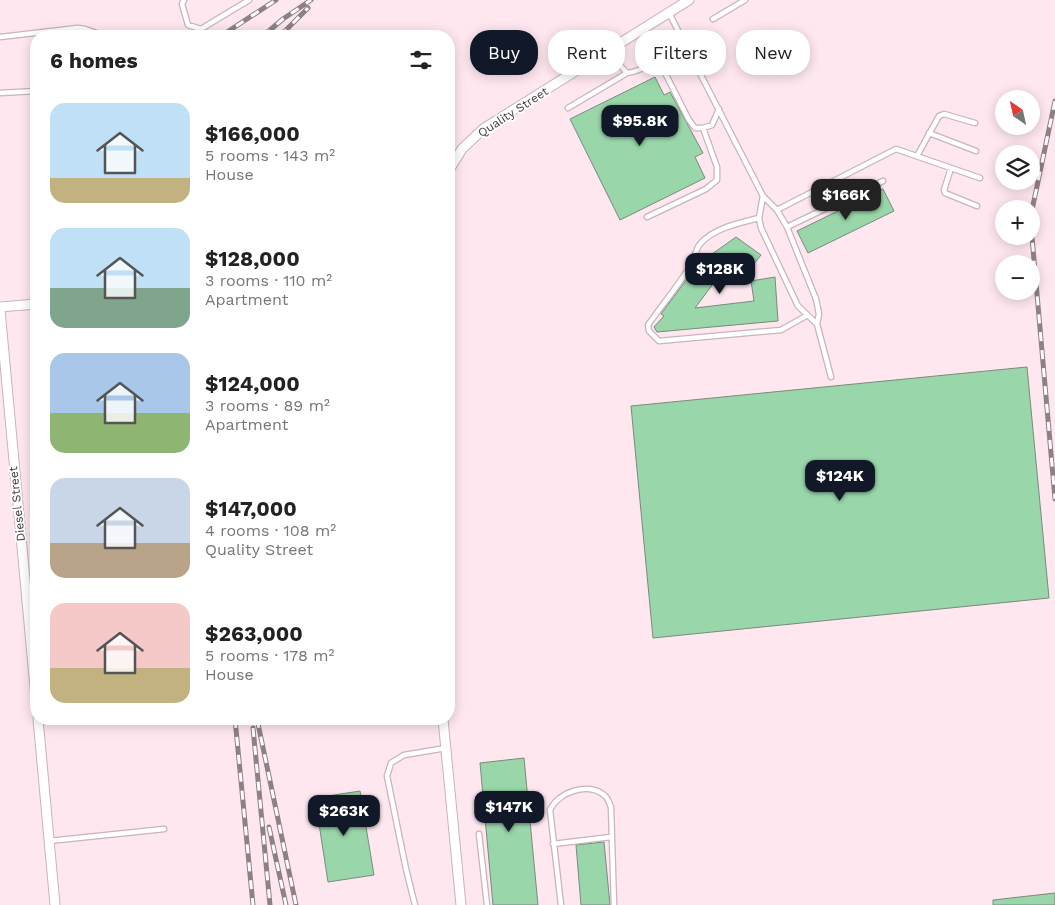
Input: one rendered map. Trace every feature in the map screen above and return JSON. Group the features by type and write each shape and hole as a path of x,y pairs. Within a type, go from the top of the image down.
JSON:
{"street":[{"name":"Quality Street","path":"625,40 689,0"},
{"name":"Quality Street","path":"455,160 462,149 483,129 570,75"},
{"path":"0,309 30,305"},
{"name":"Diesel Street","path":"0,309 30,633"},
{"path":"39,725 55,905"},
{"path":"444,725 461,905"}],"lane":[{"path":"184,0 182,4 188,25 201,29 249,0"},
{"path":"713,19 745,0"},
{"path":"669,13 763,196 777,210 786,227 816,299 819,314 818,324 831,376"},
{"path":"61,30 78,28 88,30"},
{"path":"0,37 30,34"},
{"path":"568,108 627,73 658,64 662,67 695,128 712,125 719,109"},
{"path":"0,93 30,90"},
{"path":"917,156 938,116 944,114 975,123"},
{"path":"647,217 706,189 717,180 716,167 703,128"},
{"path":"929,133 976,151"},
{"path":"777,210 896,149 980,178"},
{"path":"951,168 944,190 945,193 977,206"},
{"path":"786,227 882,181"},
{"path":"763,196 759,218 761,228 798,306 806,316 818,324"},
{"path":"759,218 722,229 699,245 692,264 648,325 649,331 659,341 781,330 806,316"},
{"path":"415,905 387,776 391,763 404,755 446,748"},
{"path":"561,905 550,810 552,805 562,796 576,790 591,790 606,796 611,807 614,905"},
{"path":"49,841 164,829"},
{"path":"479,834 487,905"},
{"path":"553,844 612,837"}],"building":[{"path":"655,77 664,95 670,92 703,153 695,157 705,178 620,220 570,119"},
{"path":"883,189 894,211 808,253 797,231"},
{"path":"736,237 761,255 747,273 731,260 695,308 754,301 751,281 775,277 778,321 657,332 654,327 664,316 661,314 698,264"},
{"path":"1027,367 1049,598 653,638 631,406"},
{"path":"524,758 538,905 493,905 480,763"},
{"path":"360,791 374,875 328,882 315,798"},
{"path":"604,842 610,905 581,905 576,845"},
{"path":"1055,893 1055,905 993,905 993,900"}],"railway":[{"path":"230,30 276,0"},
{"path":"270,30 311,0"},
{"path":"286,30 308,8"},
{"path":"1055,101 1032,210 1032,237 1055,499"},
{"path":"236,725 253,905"},
{"path":"258,725 296,905"},
{"path":"253,728 270,905"},
{"path":"269,827 286,905"}]}
